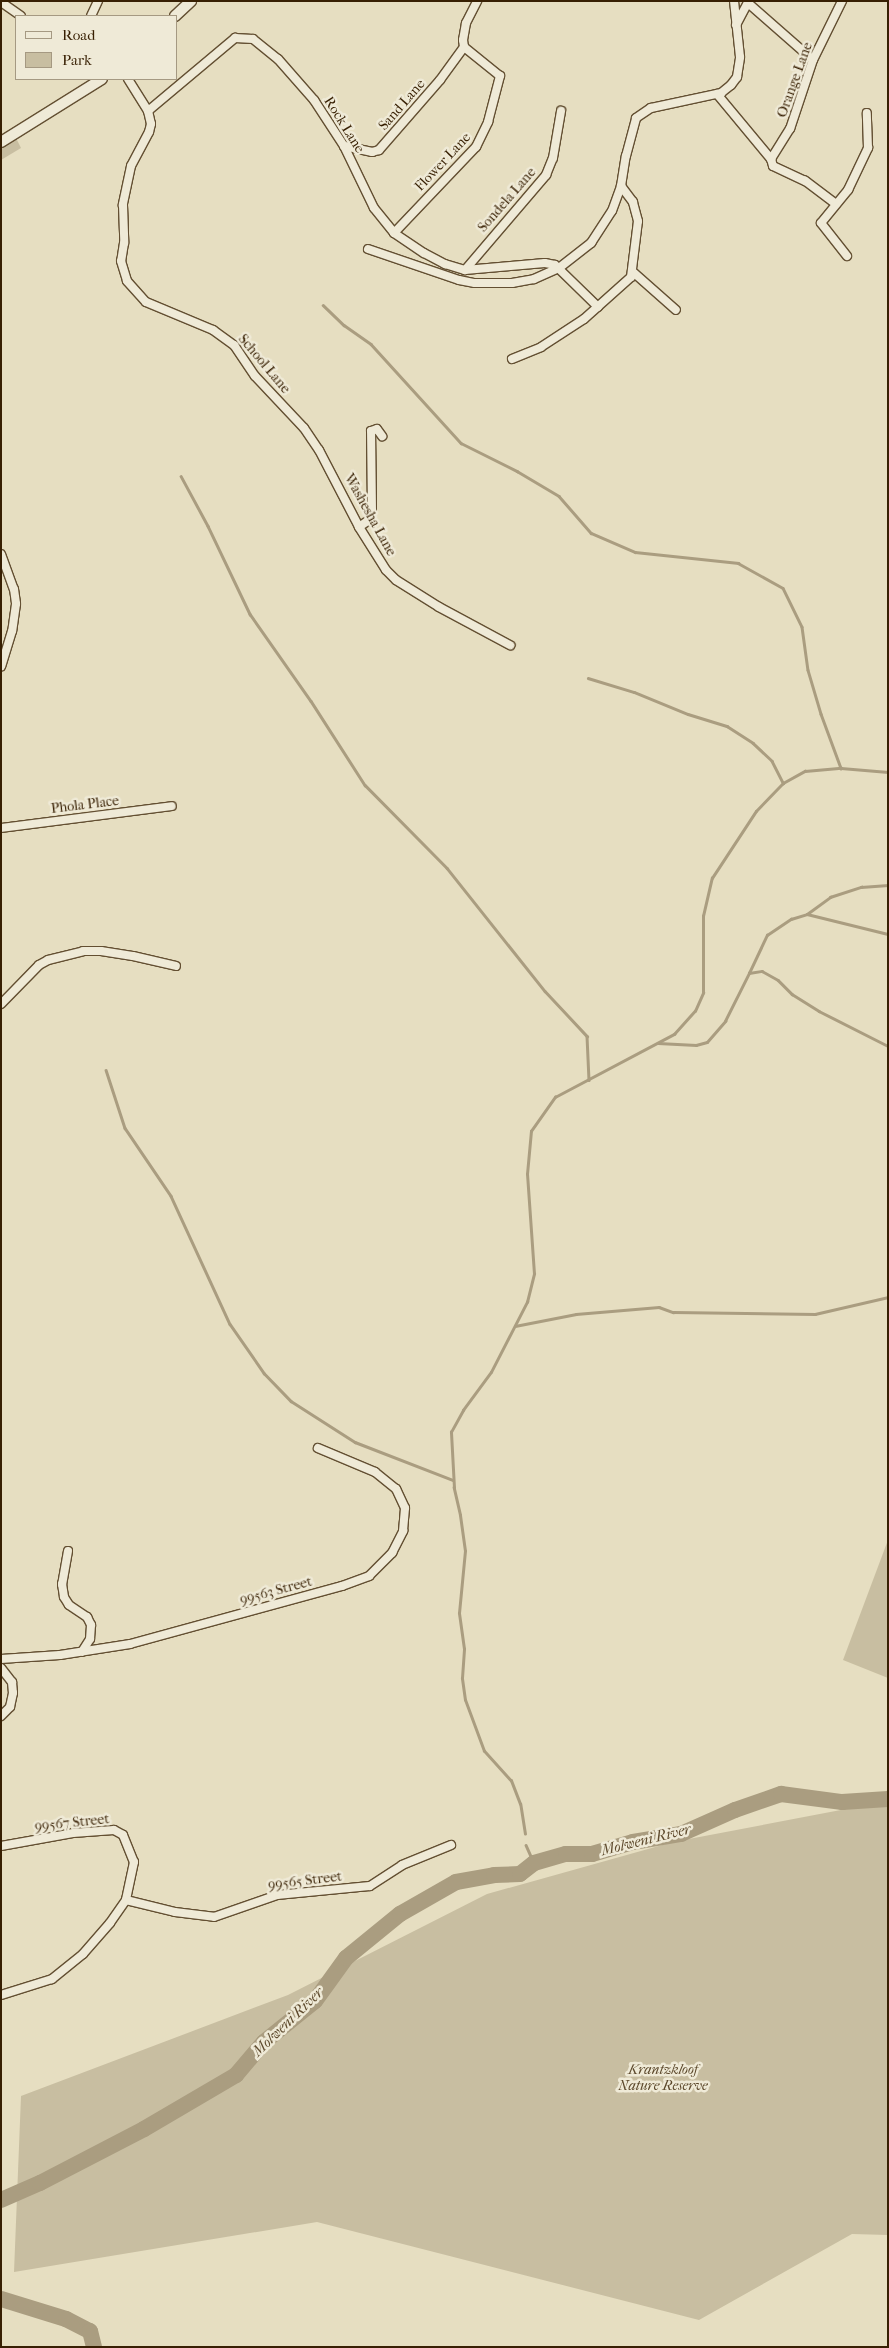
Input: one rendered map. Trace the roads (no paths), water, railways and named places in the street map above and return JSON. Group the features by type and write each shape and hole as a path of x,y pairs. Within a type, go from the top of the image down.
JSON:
{"street":[{"path":"91,15 98,1"},
{"path":"176,15 191,1"},
{"path":"464,47 466,23 477,1"},
{"path":"368,249 475,284 512,283 534,279 559,268 591,244 612,211 621,186 626,156 636,118 651,108 716,94 731,85 740,67 734,1"},
{"name":"Orange Lane","path":"772,162 790,129 813,60 842,1"},
{"path":"1,2 20,15"},
{"path":"736,25 748,2 813,60"},
{"name":"Rock Lane","path":"148,111 209,62 230,41 238,37 253,39 272,54 298,80 344,146 374,208 394,233 424,253 445,264 465,270 545,263 559,268"},
{"name":"Sand Lane","path":"344,146 374,152 379,150 440,80 464,47"},
{"name":"Flower Lane","path":"394,233 476,147 486,129 496,101 500,76 464,47"},
{"path":"1,142 100,80"},
{"path":"129,80 148,111"},
{"path":"716,94 772,162 805,181 836,204"},
{"name":"School Lane","path":"148,111 151,124 150,132 131,166 122,205 124,243 121,261 127,281 146,302 213,330 225,337 234,345 255,376 304,428 319,450"},
{"name":"Sondela Lane","path":"465,270 546,175 553,158 561,111"},
{"path":"847,256 821,224 848,190 868,148 867,113"},
{"path":"512,359 541,347 598,307 624,284 633,272 638,221 637,210 621,186"},
{"path":"559,268 598,307"},
{"path":"633,272 676,310"},
{"path":"359,527 369,520 372,510 370,431 377,429 382,436"},
{"name":"Washesha Lane","path":"319,450 329,464 359,527 386,570 396,580 439,607 510,645"},
{"path":"1,554 14,589 16,604 12,631 1,666"},
{"name":"Phola Place","path":"1,828 172,806"},
{"path":"1,1004 39,965 82,951 102,951 176,966"},
{"name":"99563 Street","path":"1,1659 82,1652 130,1644 342,1586 369,1576 392,1553 398,1543 403,1531 405,1508 396,1489 375,1472 318,1448"},
{"path":"68,1551 62,1584 64,1597 69,1605 87,1617 91,1625 90,1639 82,1652"},
{"path":"1,1668 12,1682 13,1692 10,1707 1,1716"},
{"name":"99567 Street","path":"1,1846 73,1833 119,1832 127,1843 134,1862 126,1900 95,1941 65,1969 42,1983 1,1995"},
{"name":"99565 Street","path":"126,1900 174,1912 214,1916 277,1895 370,1886 402,1865 451,1845"}],"waterway":[{"path":"323,305 344,325 371,344 461,443 517,471 559,496 591,533 635,552 738,563 783,588 802,627 808,670 821,714 841,768"},
{"path":"181,476 208,526 250,614 311,701 365,785 447,868 545,991 587,1036 589,1080"},
{"path":"588,678 634,692 688,714 727,726 753,743 772,761 783,783"},
{"path":"525,1834 520,1804 511,1781 484,1751 465,1700 462,1678 464,1649 459,1613 465,1551 454,1488 451,1432 463,1410 491,1372 527,1302 534,1274 527,1174 531,1131 555,1097 674,1034 695,1011 703,993 703,916 712,878 756,811 783,783 805,771 841,768 888,772"},
{"path":"807,914 830,897 861,887 888,885"},
{"path":"749,973 767,935 791,919 807,914 888,934"},
{"path":"658,1043 696,1045 707,1042 725,1021 749,973 762,971 778,980 792,994 819,1011 888,1046"},
{"path":"106,1070 125,1128 171,1196 230,1324 264,1373 291,1401 355,1442 453,1480"},
{"path":"515,1326 576,1314 659,1307 673,1312 815,1314 888,1297"},
{"name":"Molweni River","path":"1,2200 40,2183 144,2129 236,2075 264,2042 315,2001 346,1958 400,1914 456,1882 494,1875 520,1874 534,1863 566,1854 592,1854 633,1842 681,1834 735,1810 781,1794 842,1802 888,1799"},
{"path":"526,1845 534,1863"},
{"path":"1,2299 66,2319 90,2331 94,2347"}],"park label":[{"name":"Krantzkloof Nature Reserve","path":"663,2078"}]}
